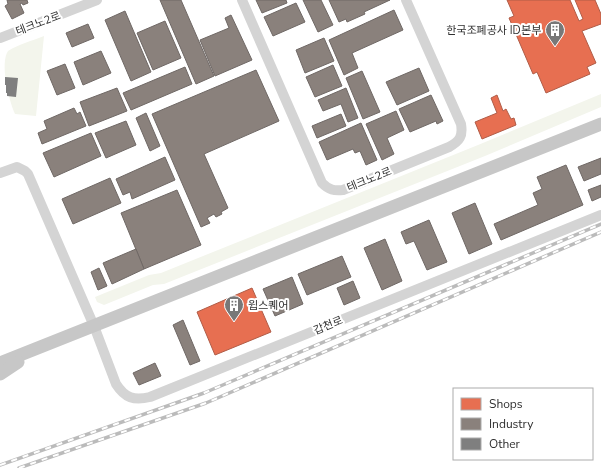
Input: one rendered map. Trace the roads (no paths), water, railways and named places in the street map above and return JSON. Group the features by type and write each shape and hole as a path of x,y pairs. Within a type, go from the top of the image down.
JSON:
{"main road":[{"path":"0,363 601,124"},
{"path":"0,353 28,353"},
{"path":"0,374 28,353"}],"street":[{"name":"테크노2로","path":"0,38 98,0"},
{"name":"테크노2로","path":"242,0 322,183 328,189 335,191 343,190 449,147 460,139 462,133 461,124 406,0"},
{"name":"갑천로","path":"0,173 17,167 28,174 94,326 116,384 120,391 131,398 144,399 601,214"}],"railway":[{"path":"0,465 204,393 601,224"},
{"path":"19,468 206,403 601,232"}],"place":[{"name":"한국조폐공사 ID본부","path":"555,47"},
{"name":"윕스퀘어","path":"234,322"}]}
